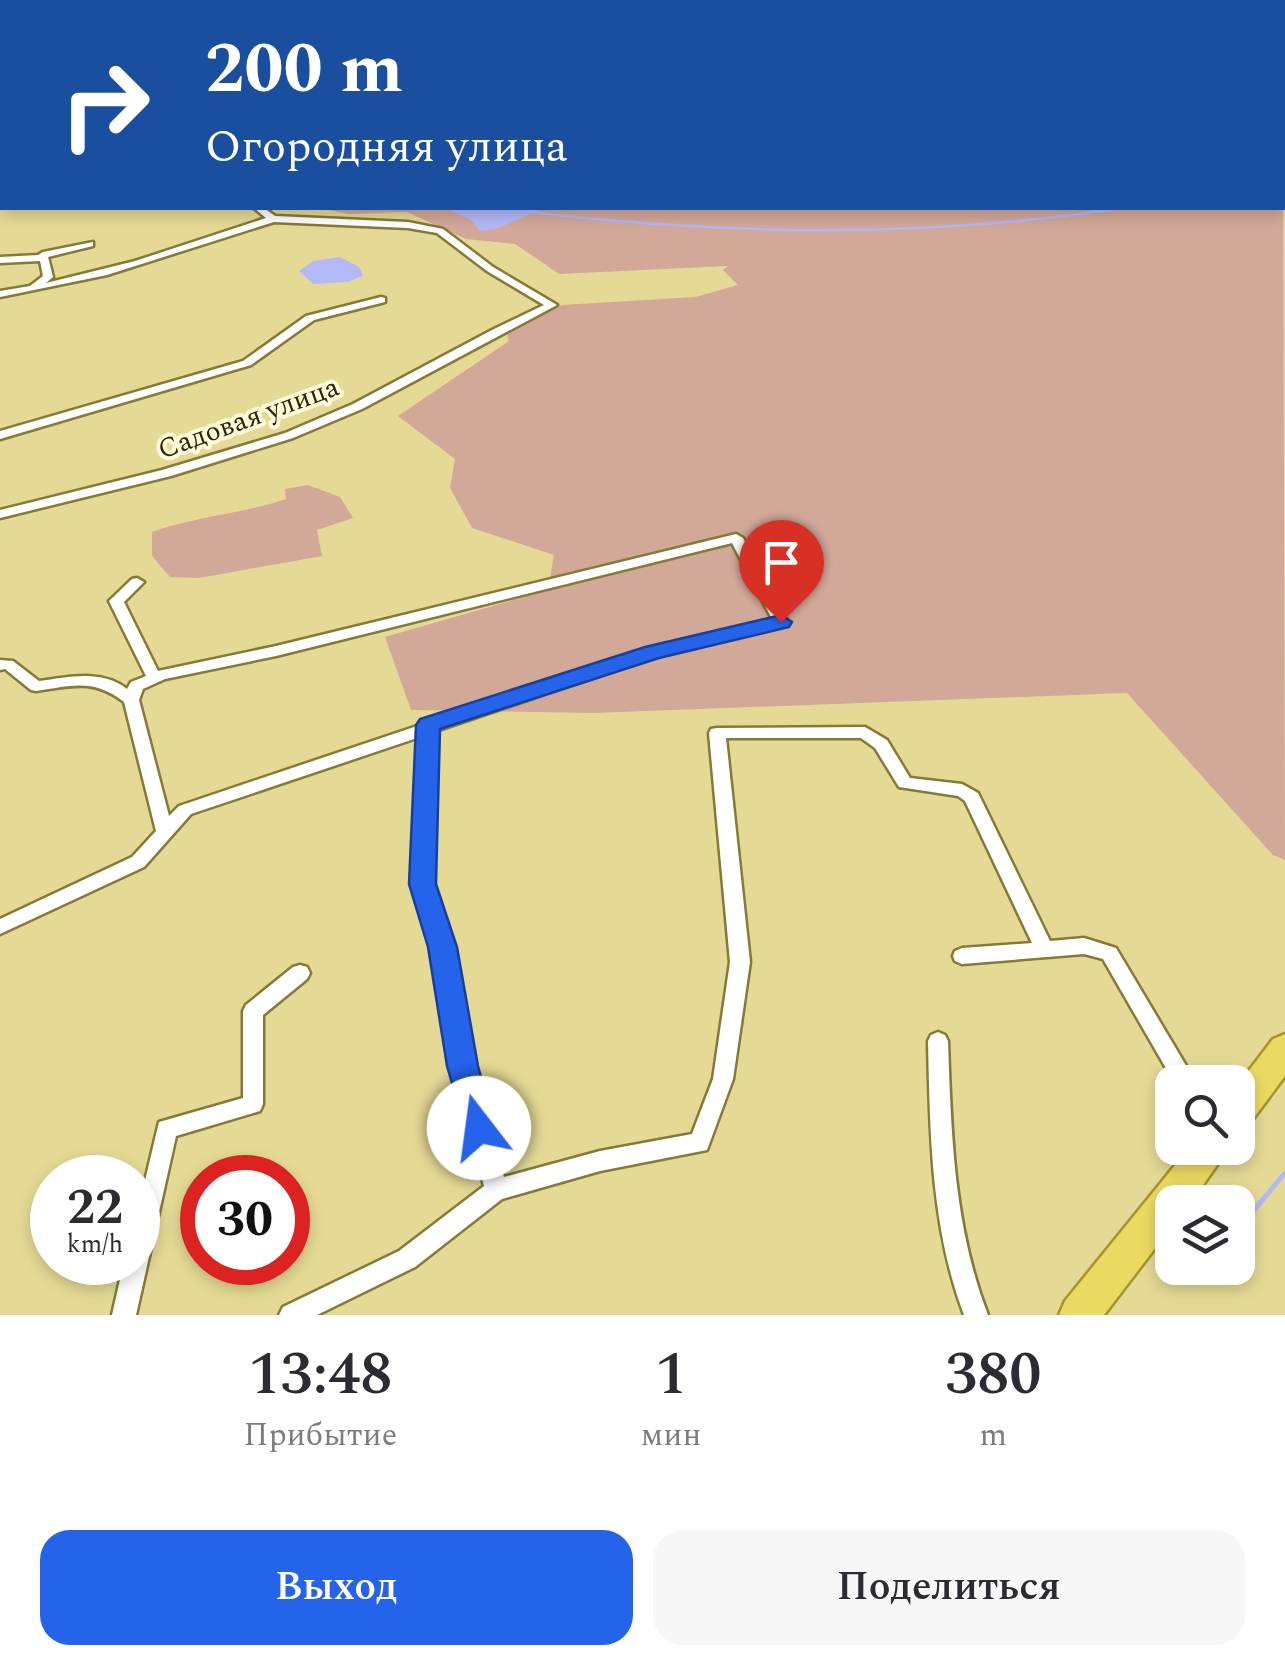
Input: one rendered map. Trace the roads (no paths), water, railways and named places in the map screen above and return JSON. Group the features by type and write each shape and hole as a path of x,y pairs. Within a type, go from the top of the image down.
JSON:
{"highway":[{"path":"1255,1090 1285,1050"},
{"path":"1079,1315 1198,1165"}],"street":[{"path":"262,210 273,219"},
{"path":"0,294 134,265 273,219"},
{"name":"Садовая улица","path":"0,514 151,478 330,419 499,326 552,305 490,268 440,231 408,225 273,219"},
{"path":"0,260 41,258 90,244"},
{"path":"22,291 46,281 41,258"},
{"path":"0,435 247,362 310,318 381,300"},
{"path":"0,928 138,862 185,810 653,652 781,622 736,538 154,677 136,686 131,700 165,832"},
{"path":"137,582 116,601 154,677"},
{"path":"0,665 8,664 36,686 81,680 111,684 131,700"},
{"path":"428,725 422,884 442,947 462,1066 496,1190"},
{"path":"292,1315 407,1259 496,1190 600,1161 700,1143 723,1079 740,962 717,733 865,732 881,744 905,783 962,790 972,797 1044,948"},
{"path":"962,956 1084,946 1109,953 1175,1065"},
{"path":"160,1160 167,1129 253,1104 253,1010 300,973"},
{"path":"938,1042 954,1223 962,1273 976,1315"},
{"path":"124,1315 131,1285"}],"water":[{"path":"450,210 539,210 496,229 480,231 471,220"},
{"path":"340,257 359,267 363,276 347,282 313,284 299,271 313,261"}],"waterway":[{"path":"787,0 794,0"},
{"path":"530,212 677,225 826,230 975,225 1106,210"},
{"path":"1255,1209 1285,1173"}]}
